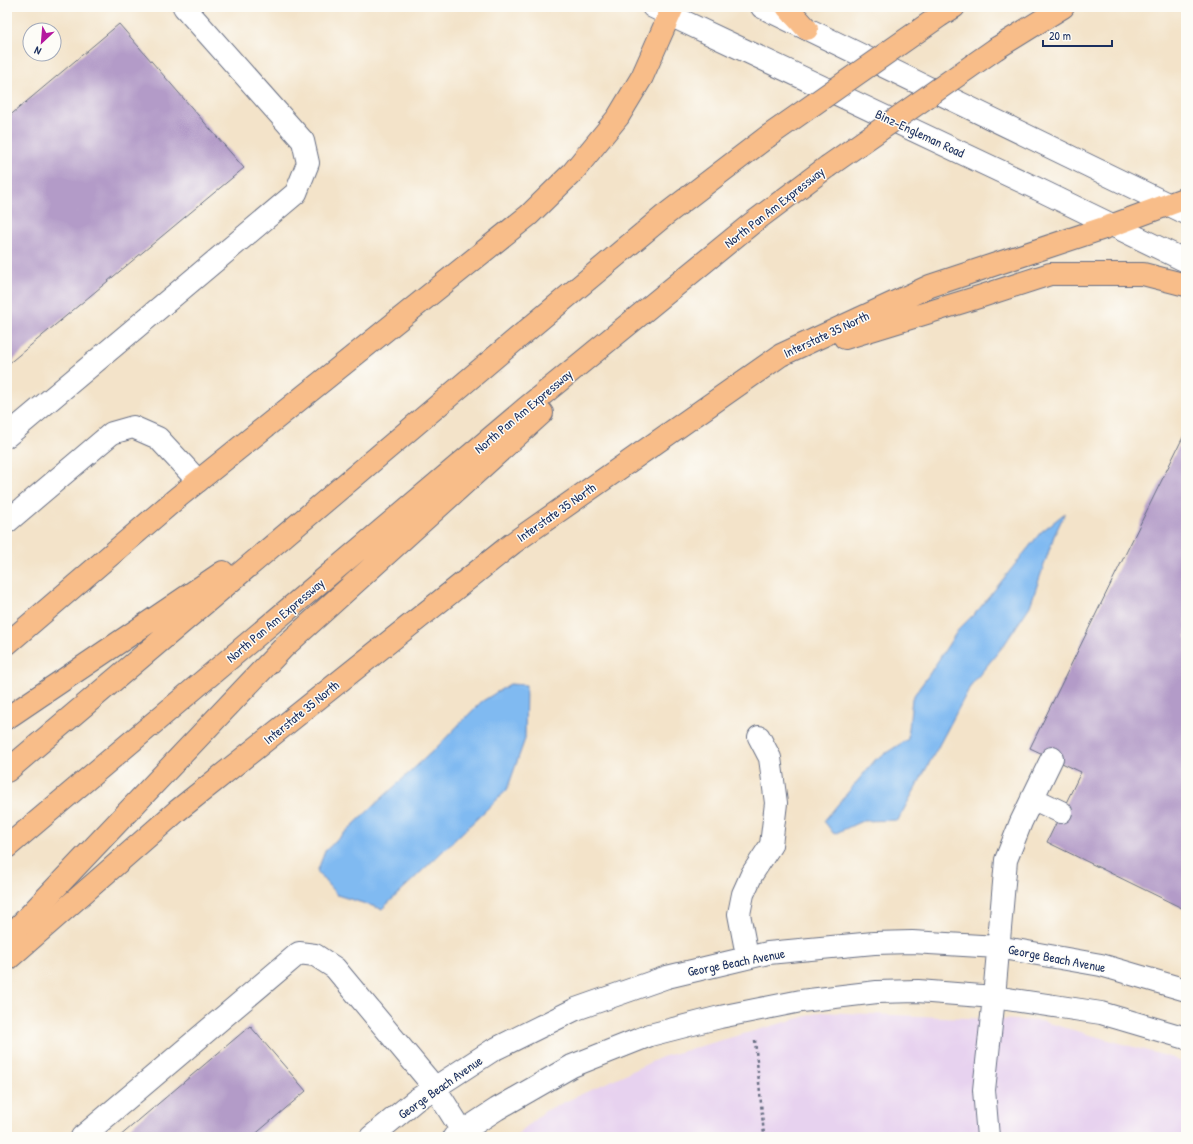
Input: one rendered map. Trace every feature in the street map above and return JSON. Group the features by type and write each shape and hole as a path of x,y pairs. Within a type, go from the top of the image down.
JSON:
{"main road":[{"path":"787,7 807,29"},
{"name":"North Pan Am Expressway","path":"7,848 526,408 751,224 827,167 997,48 1062,7"},
{"path":"7,644 198,481 529,215 573,172 618,117 642,77 665,10"},
{"path":"7,771 665,215 767,137 947,11"},
{"name":"Interstate 35 North","path":"7,960 177,811 513,543 775,359 930,286 1113,225 1176,201"},
{"path":"7,939 284,646 751,224"},
{"path":"775,359 1050,274 1143,274 1186,285"},
{"path":"7,718 318,508"}],"street":[{"path":"7,436 296,193 308,163 303,141 184,7"},
{"path":"762,7 1176,201 1186,213"},
{"name":"Binz-Engleman Road","path":"665,10 1186,261"},
{"path":"7,522 112,432 133,427 158,438 198,481"},
{"path":"745,945 739,914 743,894 752,874 771,845 776,803 770,758 758,737"},
{"path":"988,1137 984,1090 1006,860 1021,822 1052,758"},
{"path":"1032,798 1061,812"},
{"name":"George Beach Avenue","path":"371,1137 416,1100 493,1050 576,1009 667,977 768,953 874,943 912,942 998,947 1101,965 1186,990"},
{"path":"82,1137 299,953 315,955 335,968 435,1088 461,1135 497,1110 572,1066 650,1035 720,1017 801,1001 877,992 918,991 994,997 1101,1013 1186,1038"}],"path":[{"path":"755,1040 764,1135"}],"shaded area":[{"path":"821,1012 1041,1021 1173,1058 1186,1064 1186,1137 514,1137 545,1111 662,1057"}],"water":[{"path":"1065,513 1054,536 1030,606 1004,645 971,685 898,820 862,821 834,834 824,821 875,760 908,739 912,698 958,630 980,608 1041,532"},
{"path":"510,684 526,685 525,739 507,790 382,909 337,895 317,872 325,851 437,747 481,702"}],"building":[{"path":"119,24 244,168 7,365 7,118"},
{"path":"1186,431 1186,910 1047,842 1081,772 1030,748"},
{"path":"250,1026 306,1091 252,1137 119,1137"}]}
